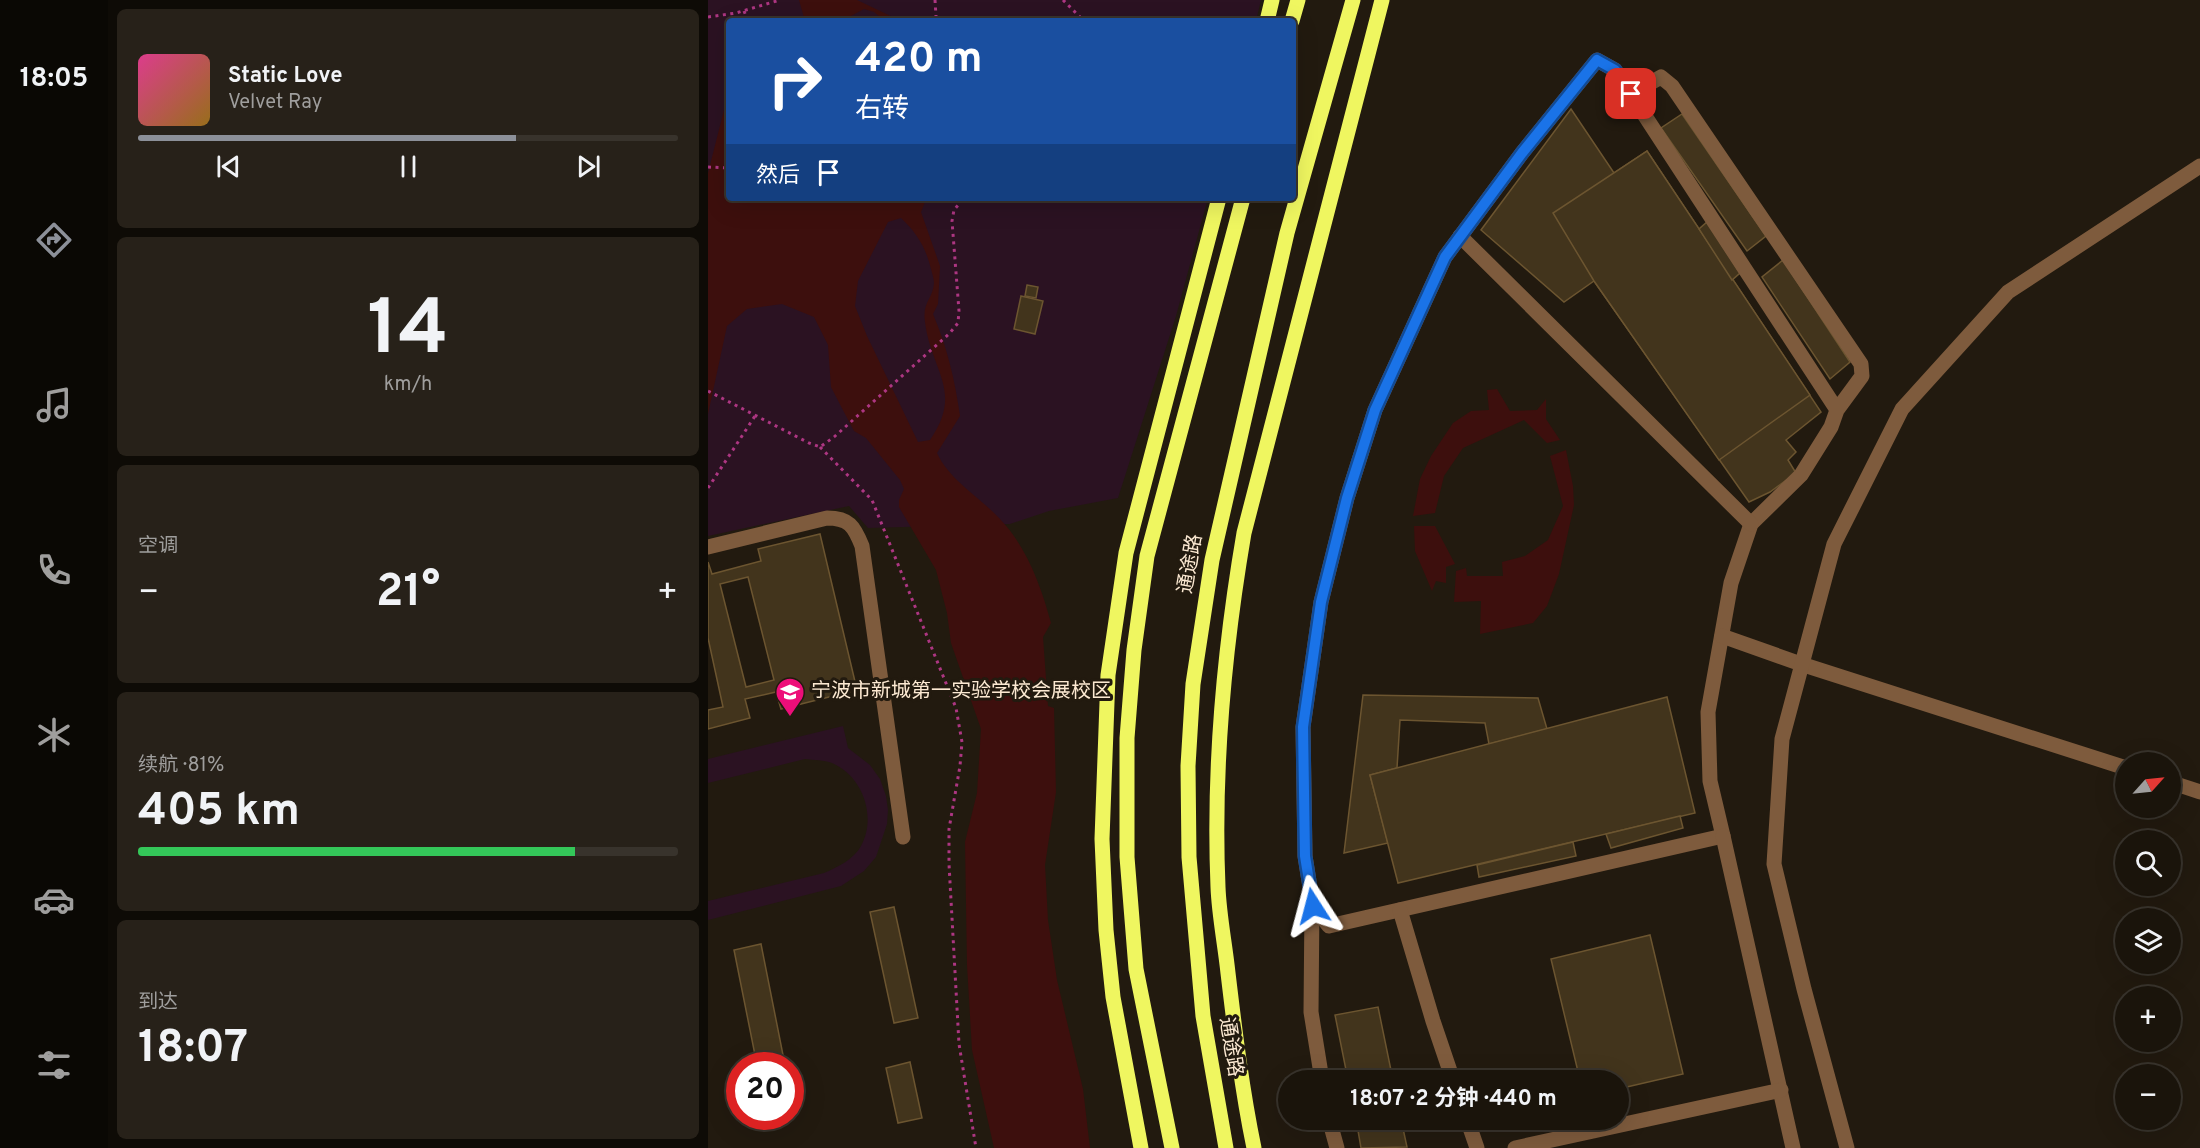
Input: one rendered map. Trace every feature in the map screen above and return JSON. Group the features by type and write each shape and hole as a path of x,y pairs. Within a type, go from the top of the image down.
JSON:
{"main road":[{"path":"1268,18 1272,0"},
{"path":"1293,18 1298,0"},
{"name":"通途路","path":"1226,1148 1203,1016 1189,856 1188,766 1193,684 1212,560 1287,233 1353,0"},
{"path":"1254,1148 1241,1089 1218,888 1217,804 1230,611 1244,533 1382,0"},
{"path":"1141,1148 1113,997 1106,930 1102,839 1108,675 1126,553 1218,201"},
{"path":"1172,1148 1136,969 1127,857 1128,738 1133,661 1147,556 1242,201"}],"street":[{"path":"1723,836 1329,926 1313,906 1305,856 1303,727 1321,602 1347,498 1375,410 1445,257 1522,153 1597,60 1615,70 1837,410"},
{"path":"1631,94 1661,77 1672,87 1860,364 1862,376 1837,410 1831,427 1801,475 1751,524 1731,583 1708,712 1710,781 1794,1148"},
{"path":"1847,1148 1804,989 1774,864 1782,739 1834,544 1902,409 2008,292 2200,166"},
{"path":"1460,236 1751,524"},
{"path":"708,547 827,518 840,518 856,531 862,546 903,837"},
{"path":"1722,636 1801,664 2115,764"},
{"path":"2181,786 2200,792"},
{"path":"1312,899 1311,1012 1320,1070"},
{"path":"1400,909 1433,1021 1450,1070"},
{"path":"1515,1148 1780,1090"},
{"path":"1332,1130 1337,1148"},
{"path":"1471,1130 1477,1148"}],"path":[{"path":"708,17 744,11 780,0"},
{"path":"935,0 937,18"},
{"path":"1063,0 1081,18"},
{"path":"744,11 747,18"},
{"path":"708,167 726,168"},
{"path":"820,447 844,429 957,323 959,311 952,220 954,210 962,201"},
{"path":"708,392 790,435 820,447 872,500 956,708 962,742 949,829 949,864 959,1044 976,1148"},
{"path":"708,488 755,416"}],"shaded area":[{"path":"708,0 1261,0 1257,18 726,18 726,201 1207,201 1176,316 1118,498 1049,511 1010,524 868,528 849,506 708,536"},
{"path":"799,0 857,0 895,18 881,18 874,12 864,9 851,18 804,18"},
{"path":"726,98 726,201 926,201 921,212 940,266 938,304 933,314 950,364 960,416 937,453 957,480 1010,530 1038,581 1051,623 1043,637 1048,706 1054,708 1056,792 1045,865 1048,920 1057,980 1083,1089 1090,1148 994,1148 972,1050 967,965 965,842 977,793 981,729 951,643 947,613 936,570 899,507 899,500 904,489 900,480 866,438 854,431 831,387 828,345 814,317 782,304 747,309 727,326 708,414 708,173","holes":["901,218 916,235 929,261 934,283 924,315 928,339 945,394 940,423 930,440 918,442 855,306 858,281 888,222"]},
{"path":"1497,389 1510,411 1537,410 1546,399 1546,419 1560,440 1547,443 1524,420 1463,448 1444,476 1435,513 1413,516 1420,479 1431,456 1453,423 1471,411 1489,410 1487,390"},
{"path":"1566,450 1574,505 1559,574 1547,606 1533,623 1480,634 1481,601 1454,602 1456,571 1466,568 1467,576 1503,576 1502,562 1525,556 1548,540 1563,506 1550,456"},
{"path":"1414,526 1435,526 1455,564 1446,567 1446,583 1436,581 1432,591 1415,551"},
{"path":"843,726 848,748 870,765 880,779 886,796 887,824 876,857 864,871 841,886 708,920 708,901 824,873 850,859 861,846 868,823 864,798 859,787 843,769 832,763 805,759 708,783 708,759"}],"building":[{"path":"1571,109 1614,173 1647,151 1821,412 1786,440 1796,452 1788,460 1796,473 1770,492 1749,502 1594,281 1564,302 1481,230"},
{"path":"1682,114 1766,236 1747,251 1661,128"},
{"path":"1647,151 1810,395 1719,460 1594,281 1553,213"},
{"path":"1707,222 1740,273 1732,280 1699,229"},
{"path":"1783,260 1850,362 1830,379 1762,277"},
{"path":"1027,285 1038,287 1036,298 1025,296"},
{"path":"1021,296 1043,301 1035,334 1014,329"},
{"path":"820,534 857,690 781,709 776,692 745,699 750,718 708,729 708,710 723,707 708,638 708,562 712,574 761,561 758,549","holes":["748,577 774,680 746,687 720,584"]},
{"path":"1363,695 1538,698 1547,729 1489,744 1485,723 1400,720 1397,768 1370,775 1388,843 1344,853"},
{"path":"1667,697 1695,813 1398,883 1370,775"},
{"path":"1680,816 1683,828 1611,848 1606,834"},
{"path":"1573,842 1576,856 1479,877 1477,865"},
{"path":"894,907 918,1018 894,1023 870,912"},
{"path":"1650,935 1683,1074 1629,1086 1629,1070 1578,1070 1551,959"},
{"path":"761,944 782,1052 754,1052 734,950"},
{"path":"1378,1007 1391,1070 1346,1070 1335,1015"},
{"path":"910,1062 922,1118 898,1123 886,1068"},
{"path":"1358,1130 1403,1130 1407,1147 1361,1148"}],"place":[{"name":"宁波市新城第一实验学校会展校区","path":"790,718"}],"route":[{"path":"1313,906 1305,856 1303,727 1321,602 1347,498 1375,410 1445,257 1522,153 1597,60 1615,70 1631,94"}]}
